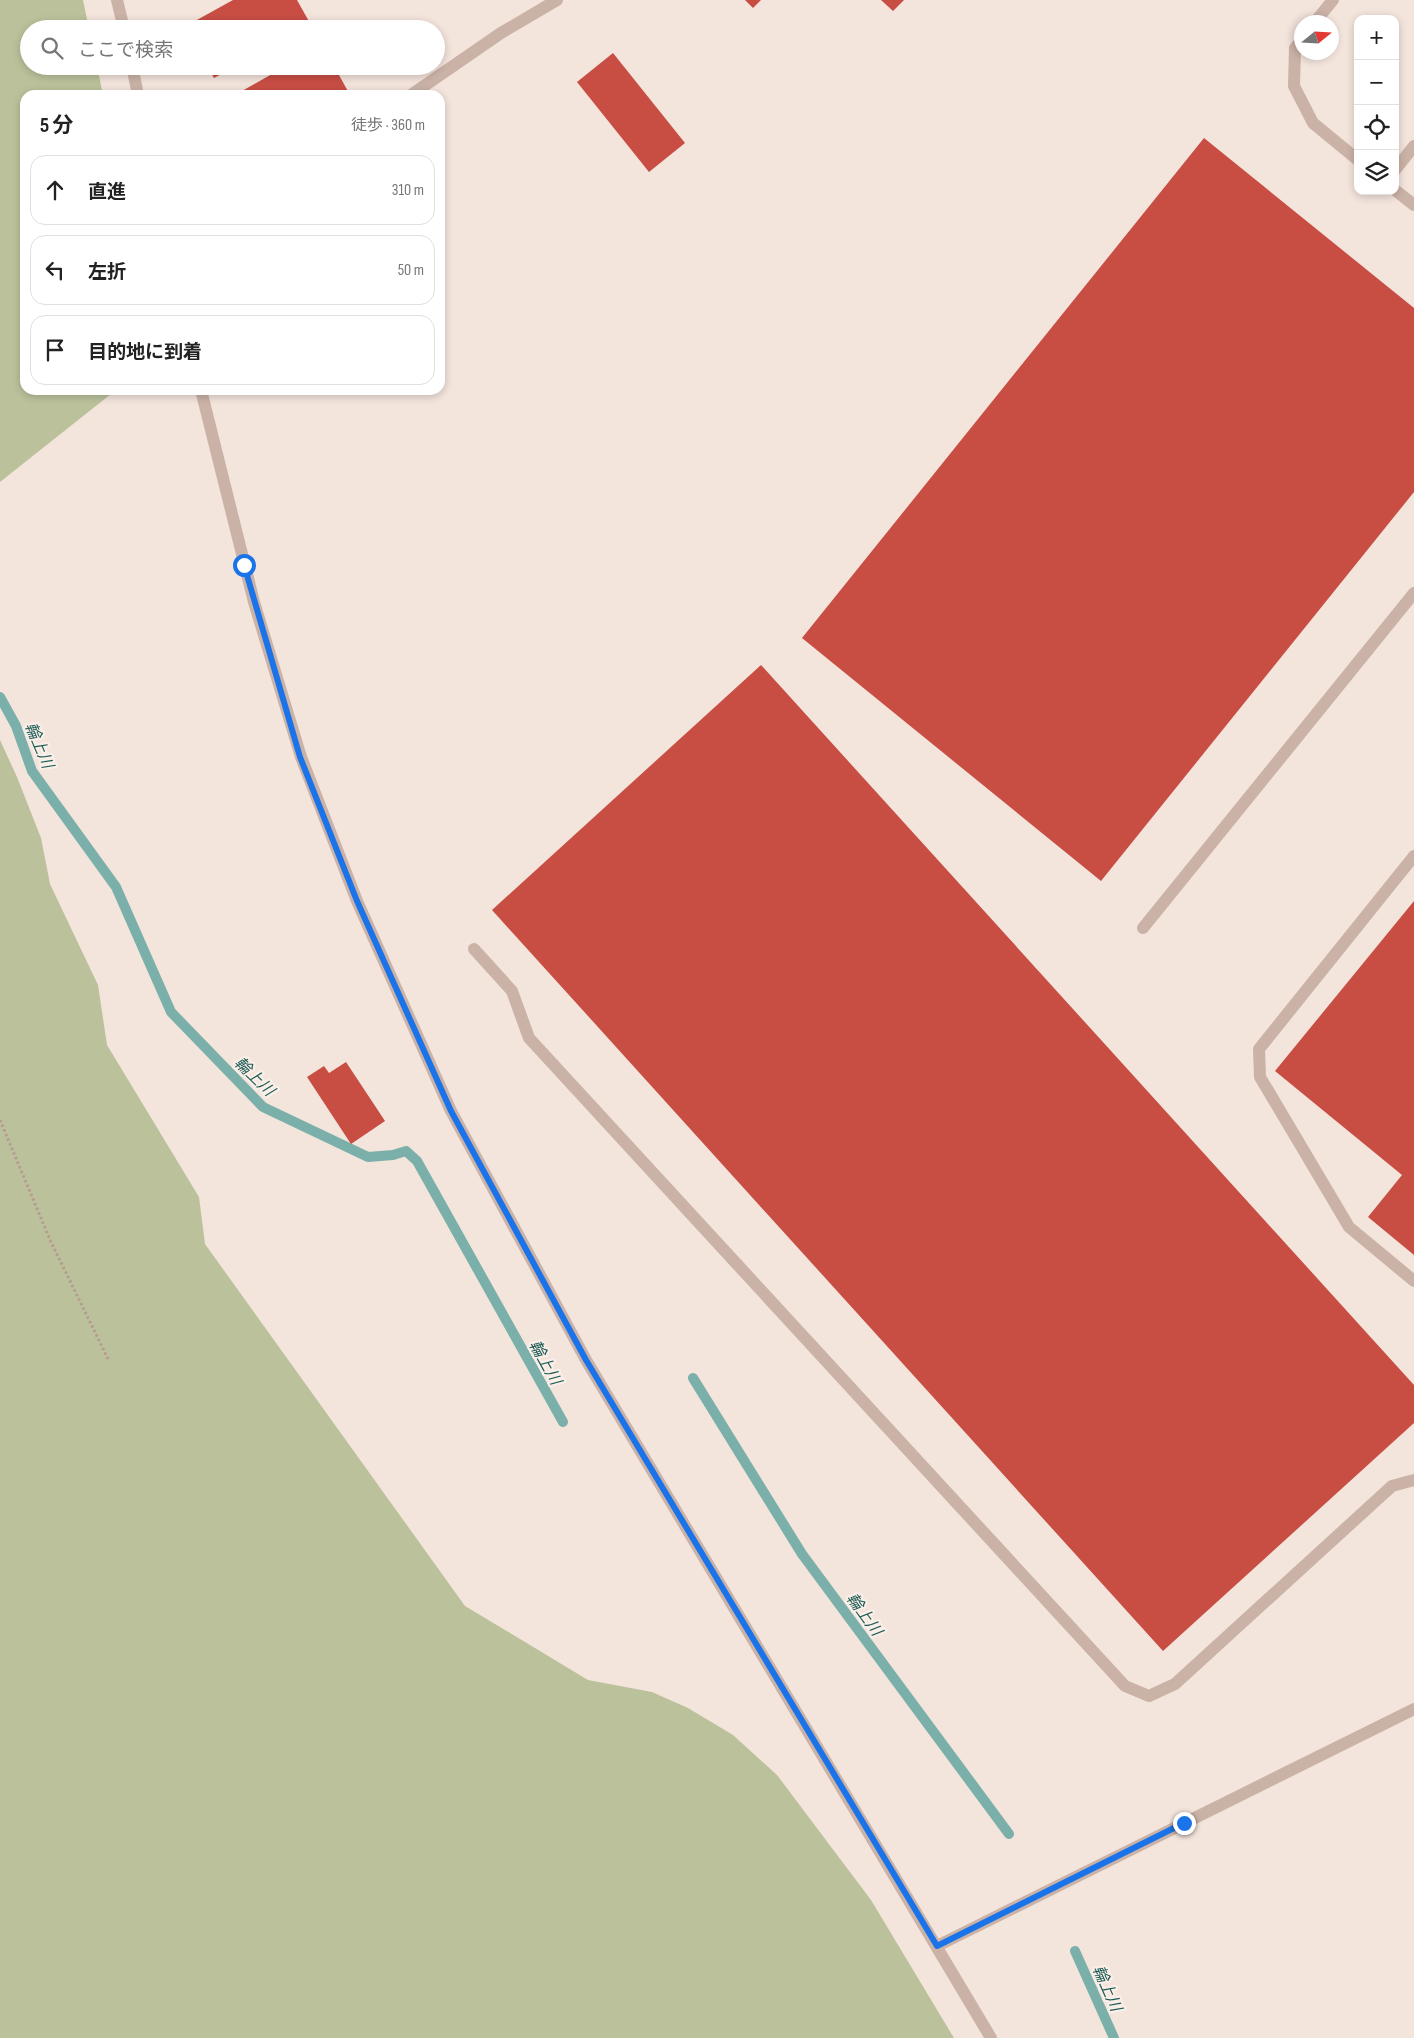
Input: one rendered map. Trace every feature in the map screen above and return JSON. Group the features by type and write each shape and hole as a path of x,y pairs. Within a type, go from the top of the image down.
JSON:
{"street":[{"path":"117,0 122,20"},
{"path":"445,72 501,34 557,0"},
{"path":"1321,15 1333,0"},
{"path":"1295,60 1294,86 1312,123 1354,157"},
{"path":"134,75 137,90"},
{"path":"418,90 441,75"},
{"path":"1399,165 1414,146"},
{"path":"1399,193 1414,205"},
{"path":"202,395 254,602 300,757 357,901 451,1111 586,1360 991,2038"},
{"path":"1143,928 1414,593"},
{"path":"1414,856 1259,1049 1260,1078 1349,1226 1414,1281"},
{"path":"474,949 512,990 529,1038 1125,1686 1149,1696 1175,1684 1392,1486 1414,1480"},
{"path":"937,1946 1414,1709"}],"path":[{"path":"0,1120 51,1242 109,1361"}],"green space":[{"path":"0,0 83,0 87,20 20,20 20,75 99,75 102,90 20,90 20,395 110,395 0,482"},
{"path":"0,740 41,838 50,884 98,985 107,1045 199,1197 205,1244 465,1606 588,1680 652,1692 688,1708 733,1735 777,1775 871,1900 954,2038 0,2038"}],"building":[{"path":"233,0 297,0 308,20 197,20"},
{"path":"745,0 761,0 753,8"},
{"path":"881,0 904,0 893,11"},
{"path":"613,53 685,143 649,172 577,82"},
{"path":"270,75 339,75 347,90 244,90"},
{"path":"1204,138 1414,308 1414,492 1101,881 802,638"},
{"path":"761,665 1414,1385 1414,1423 1163,1651 492,910"},
{"path":"1414,901 1414,1255 1368,1217 1402,1175 1275,1071"},
{"path":"346,1062 385,1121 351,1144 307,1077 324,1066 329,1073"}],"waterway":[{"name":"輪上川","path":"0,697 16,726 32,771 116,887 171,1012 263,1107 368,1157 393,1155 406,1151 417,1161 563,1422"},
{"name":"輪上川","path":"693,1378 802,1554 1009,1834"},
{"name":"輪上川","path":"1075,1951 1114,2038"}],"route":[{"path":"244,565 300,757 357,901 451,1111 586,1360 937,1946 1184,1823"}]}
